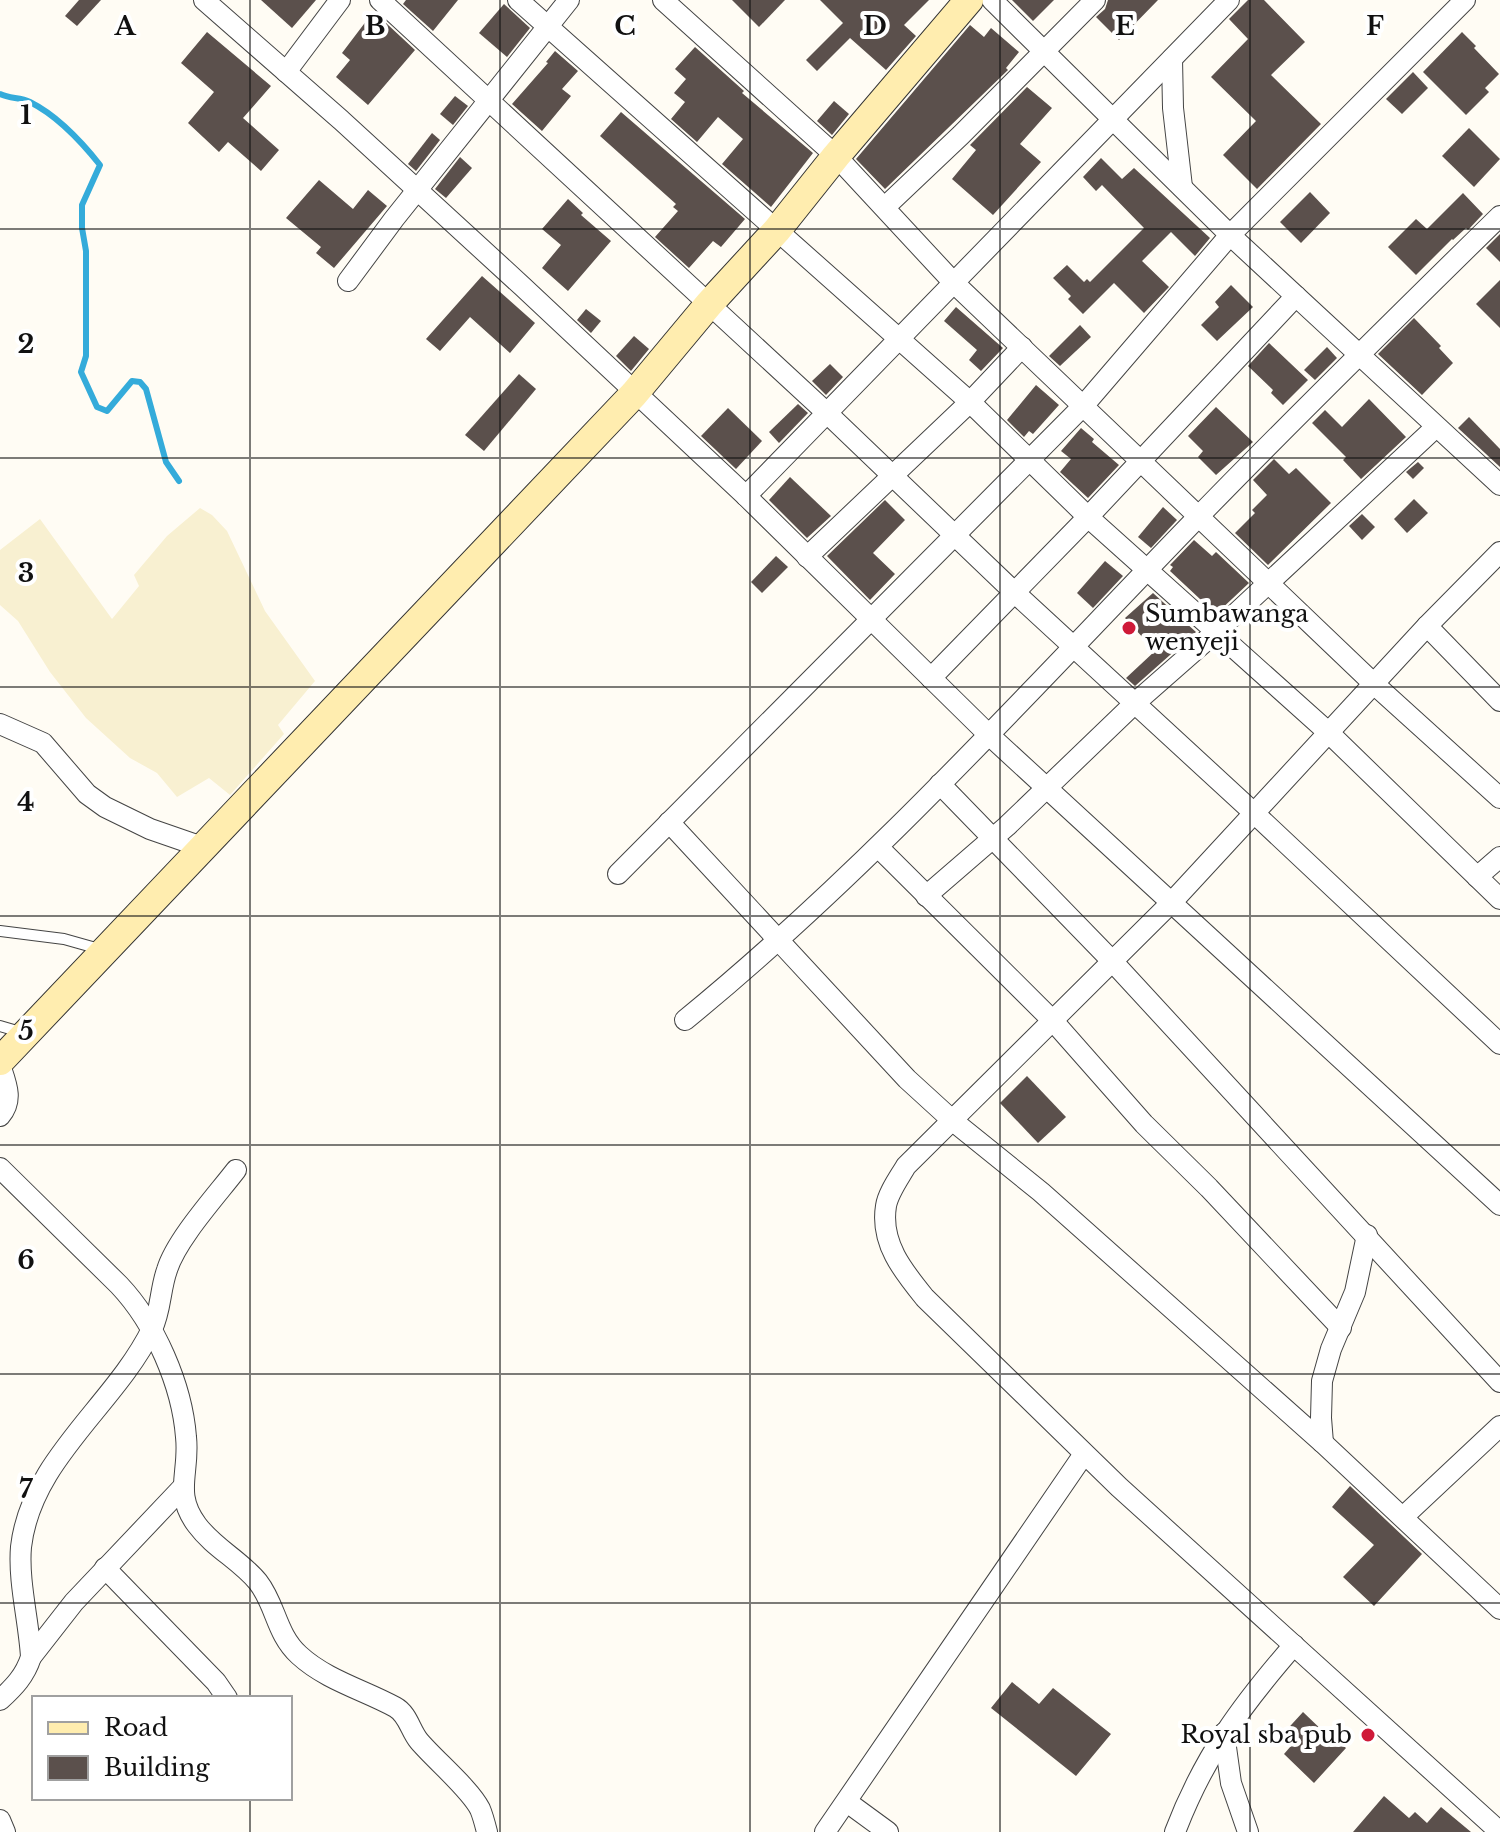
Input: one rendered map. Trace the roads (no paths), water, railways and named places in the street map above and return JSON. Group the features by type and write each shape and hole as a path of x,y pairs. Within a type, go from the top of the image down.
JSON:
{"street":[{"path":"204,0 417,190 746,496 988,734 1500,1205"},
{"path":"286,72 340,0"},
{"path":"380,0 828,414 1014,592 1500,1044"},
{"path":"518,0 970,402 1088,517 1329,733 1500,899"},
{"path":"348,281 569,0"},
{"path":"663,0 836,156 953,282 1374,684 1500,798"},
{"path":"0,1116 9,1101 0,1063 13,1030 105,950 634,394 709,304 777,230 969,0"},
{"path":"992,0 1230,235 1500,485"},
{"path":"885,207 1095,0"},
{"path":"746,496 1229,0"},
{"path":"618,874 1084,405 1230,235 1465,0"},
{"path":"1172,59 1173,108 1182,187"},
{"path":"685,1020 878,847 1199,516 1500,216"},
{"path":"931,678 1142,461 1296,296"},
{"path":"807,557 970,402 1022,347"},
{"path":"926,896 993,838 1436,427"},
{"path":"1500,552 1427,626 1172,902 906,1166 885,1204 886,1238 902,1270 925,1298 1084,1454 1500,1832"},
{"path":"1427,626 1500,701"},
{"path":"0,724 43,743 87,794 105,807 150,829 202,847"},
{"path":"940,784 1113,962 1500,1382"},
{"path":"669,822 868,1038 953,1121 1041,1192 1323,1443 1500,1609"},
{"path":"878,847 1054,1022 1144,1124 1341,1328"},
{"path":"1477,877 1500,857"},
{"path":"0,1168 136,1302 153,1329 184,1417 187,1454 183,1498 196,1524 211,1542 260,1584 278,1627 298,1654 319,1669 403,1713 420,1743 479,1807 487,1832"},
{"path":"0,1700 27,1670 31,1657 21,1552 30,1512 48,1472 130,1365 153,1329 174,1253 236,1170"},
{"path":"1323,1443 1322,1381 1331,1349 1355,1292 1367,1235"},
{"path":"1403,1517 1500,1426"},
{"path":"825,1832 1084,1454"},
{"path":"31,1657 105,1568 183,1487"},
{"path":"105,1568 216,1682 226,1696"},
{"path":"1175,1832 1224,1733 1249,1697 1294,1645"},
{"path":"1224,1733 1231,1783 1245,1825 1224,1832"},
{"path":"847,1802 888,1832"},
{"path":"0,1820 5,1832"}],"lane":[{"path":"0,931 64,939 105,950"}],"waterway":[{"path":"0,94 26,100 50,114 77,138 100,165 82,205 86,251 86,356 81,372 97,407 107,411 132,381 140,382 146,389 166,462 179,481"}],"place":[{"name":"Sumbawanga wenyeji","path":"1129,628"},
{"name":"Royal sba pub","path":"1368,1735"}]}
